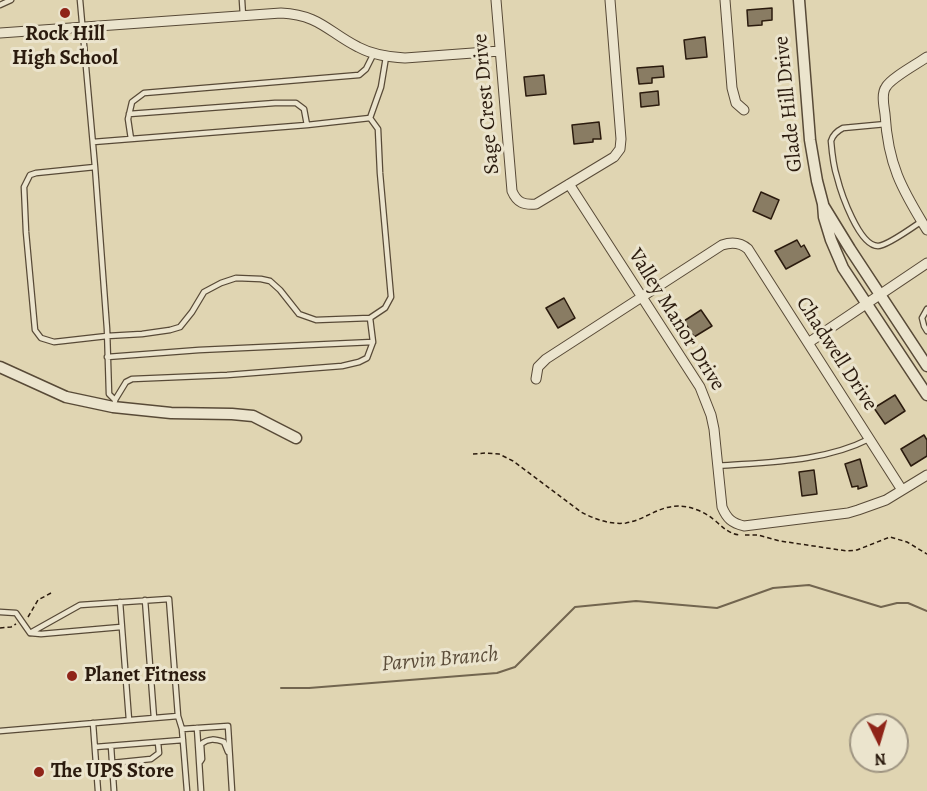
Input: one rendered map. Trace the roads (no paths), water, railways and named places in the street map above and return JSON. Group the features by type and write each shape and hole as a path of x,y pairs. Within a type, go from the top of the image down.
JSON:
{"street":[{"name":"Sage Crest Drive","path":"496,0 512,191 520,203 536,204 568,184"},
{"path":"568,184 614,157 620,149 610,0"},
{"path":"725,0 732,88 736,103 744,110"},
{"name":"Glade Hill Drive","path":"799,0 810,140 824,217 843,268 927,394"},
{"path":"0,33 281,13 304,16 317,21 357,46 386,56 405,58 500,51"},
{"path":"924,225 906,196 893,164 886,134 884,98 885,87 891,81 927,57"},
{"name":"Valley Manor Drive","path":"568,184 700,387 714,429 722,507 730,521 744,526 848,513 886,500 902,490"},
{"name":"Glade Hill Drive","path":"823,204 927,366"},
{"name":"Chadwell Drive","path":"641,297 722,245 735,243 743,245 748,249 902,490"},
{"path":"808,343 927,263"},
{"path":"536,379 538,368 546,359 641,297"},
{"path":"0,367 66,397 171,413 253,416 296,438"},
{"path":"902,490 927,475"}],"lane":[{"path":"80,0 96,167 109,394 114,403"},
{"path":"242,0 243,16"},
{"path":"0,5 9,1"},
{"path":"132,139 128,119 132,102 144,93 359,75 366,69 374,53"},
{"path":"370,118 381,87 386,56"},
{"path":"129,114 275,102 296,103 304,109 307,125"},
{"path":"93,142 370,118"},
{"path":"96,167 36,173 30,175 24,187 35,330 41,338 54,342 142,334 180,327 204,292 236,278 270,281 299,314 316,320 370,318 386,308 391,297 378,129 370,118"},
{"path":"886,124 843,128 832,136 836,176 846,206 864,239 874,246 884,245 924,225"},
{"path":"927,309 922,318 927,331"},
{"path":"114,403 126,382 132,379 227,375 342,366 359,362 367,358 373,342 370,318"},
{"path":"107,357 199,350 373,342"},
{"path":"718,466 827,454 846,450 869,439"},
{"path":"30,633 80,605 169,598 178,716 182,729 187,791"},
{"path":"145,600 154,718"},
{"path":"120,602 129,720"},
{"path":"0,612 16,613 30,633 122,627"},
{"path":"0,731 178,716"},
{"path":"93,723 98,791"},
{"path":"182,729 228,726 232,791"},
{"path":"197,728 201,791"},
{"path":"199,764 202,759 201,744 206,740 215,739 224,742 230,757"},
{"path":"95,747 183,740"},
{"path":"112,763 151,759 159,753 158,742"},
{"path":"111,746 114,791"}],"waterway":[{"name":"Parvin Branch","path":"281,688 309,688 497,673 515,667 575,607 636,601 717,608 773,588 809,585 881,607 908,603 927,611"}],"place":[{"name":"Rock Hill High School","path":"65,13"},
{"name":"Planet Fitness","path":"72,676"},
{"name":"The UPS Store","path":"39,772"}]}
